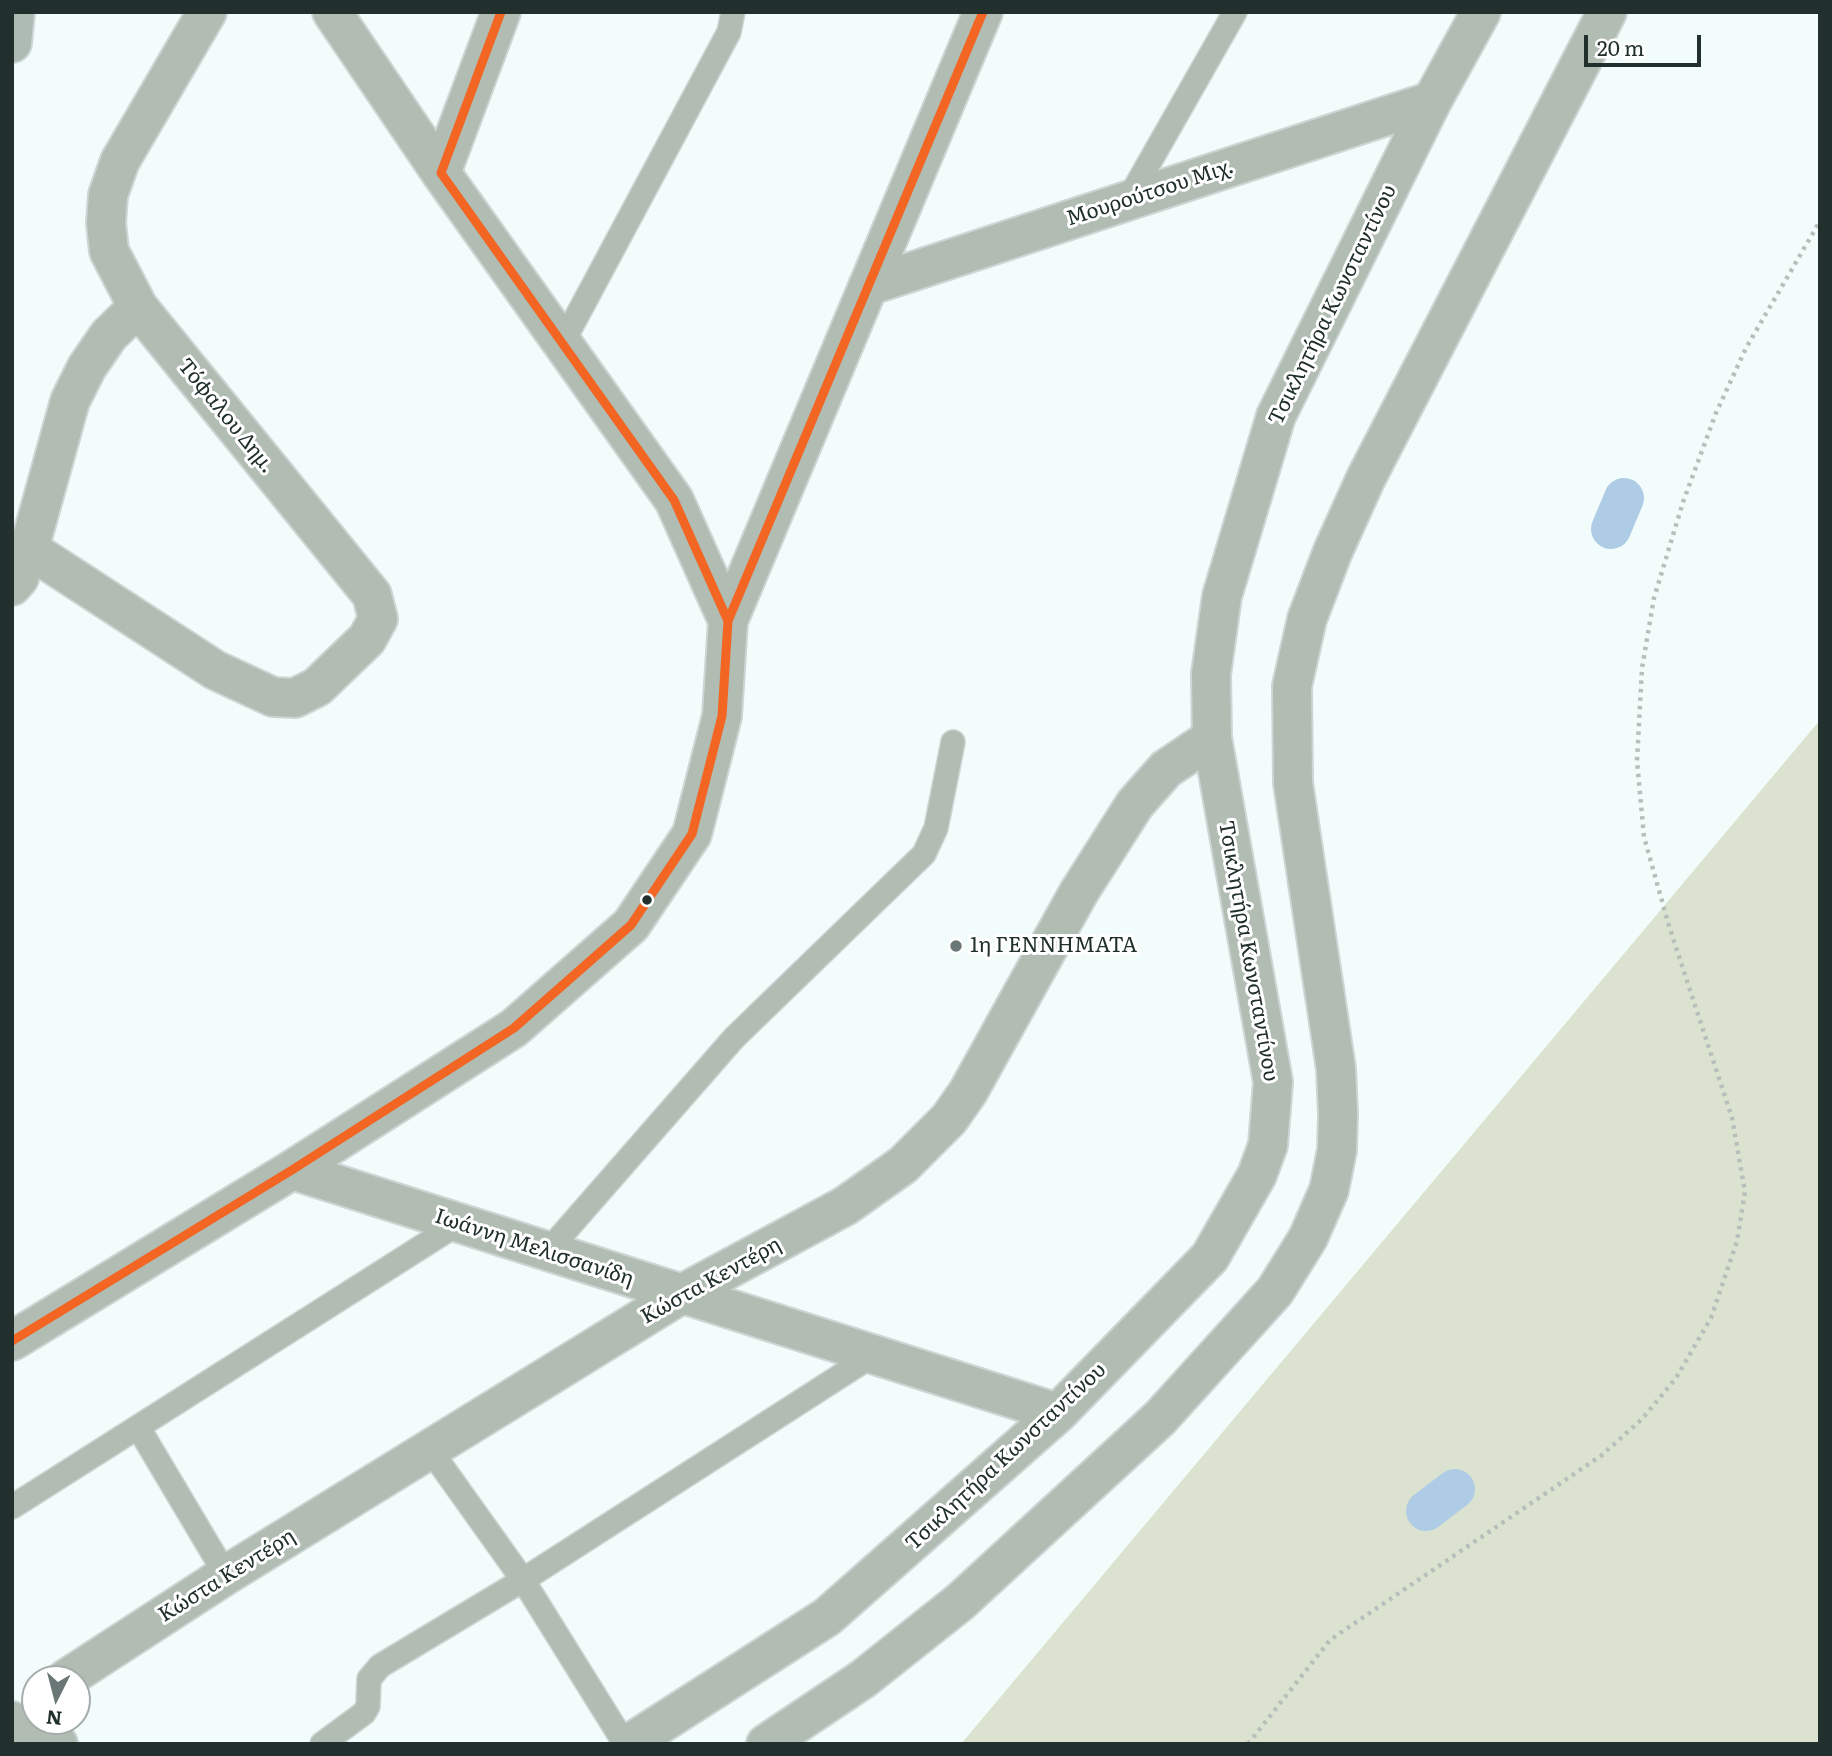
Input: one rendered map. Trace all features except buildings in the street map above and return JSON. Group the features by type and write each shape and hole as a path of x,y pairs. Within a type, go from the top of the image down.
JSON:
{"main road":[{"path":"12,43 15,12"}],"street":[{"name":"Τόφαλου Δημ.","path":"29,549 215,670 274,696 295,698 317,687 367,639 378,618 372,595 138,307 109,250 106,223 108,195 120,161 207,12"},
{"path":"332,12 441,173 674,500 728,621"},
{"path":"441,173 500,12"},
{"path":"12,1341 292,1170 514,1028 631,925 692,834 722,716 728,621 983,12"},
{"name":"Τσικλητήρα Κωνσταντίνου","path":"627,1744 827,1617 1058,1413 1210,1256 1246,1197 1268,1145 1273,1083 1212,738 1211,674 1219,608 1276,416 1432,101 1481,12"},
{"path":"766,1744 863,1679 960,1602 1160,1418 1275,1291 1308,1238 1329,1190 1337,1150 1338,1114 1336,1069 1293,783 1292,686 1307,619 1366,478 1607,12"},
{"name":"Μουρούτσου Μιχ.","path":"868,286 1432,101"},
{"path":"12,586 19,578 29,549 70,401 87,367 109,335 138,307"},
{"name":"Κώστα Κεντέρη","path":"88,1665 226,1575 680,1295 845,1206 903,1165 949,1119 968,1092 1079,892 1135,803 1166,769 1212,738"},
{"name":"Ιωάννη Μελισσανίδη","path":"292,1170 1058,1413"},
{"path":"12,1721 58,1744"}],"lane":[{"path":"563,342 729,32 733,12"},
{"path":"1128,200 1235,12"},
{"path":"547,1252 734,1038 924,854 936,828 953,743"},
{"path":"12,1507 459,1223"},
{"path":"322,1744 364,1713 373,1671 523,1580 873,1355"},
{"path":"138,1427 226,1575"},
{"path":"431,1451 523,1580 627,1744"}],"path":[{"path":"1248,1744 1330,1640 1602,1455 1642,1419 1676,1378 1711,1318 1737,1241 1745,1192 1732,1118 1669,926 1644,837 1637,761 1642,668 1654,598 1683,502 1716,413 1746,348 1820,221"}],"green space":[{"path":"1820,720 1820,1744 961,1744"}],"waterway":[{"path":"1611,529 1624,498"},
{"path":"1426,1511 1455,1489"}],"transit line":[{"path":"501,12 441,173 674,500 728,621"},
{"path":"12,1341 292,1170 514,1028 631,925 692,834 722,716 728,621 983,12"}],"place":[{"name":"1η ΓΕΝΝΗΜΑΤΑ","path":"956,946"}]}
